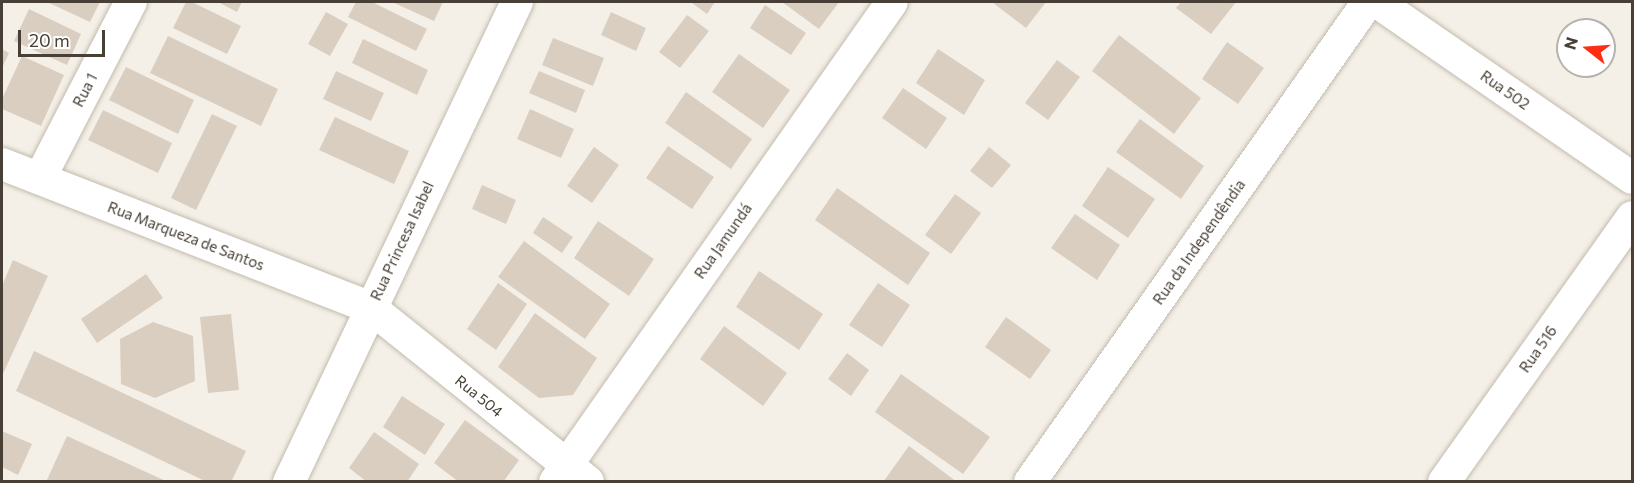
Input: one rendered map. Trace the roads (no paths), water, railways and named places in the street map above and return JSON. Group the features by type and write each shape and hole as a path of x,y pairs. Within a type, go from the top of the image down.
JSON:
{"street":[{"name":"Rua 1","path":"40,178 130,2"},
{"name":"Rua Princesa Isabel","path":"289,482 516,2"},
{"name":"Rua Jamundá","path":"569,476 892,2"},
{"name":"Rua da Independêndia","path":"1030,482 1368,2"},
{"name":"Rua 502","path":"1377,2 1632,178"},
{"name":"Rua Marqueza de Santos","path":"2,164 370,308"},
{"name":"Rua 516","path":"1444,482 1632,217"},
{"name":"Rua 504","path":"370,308 569,476"}]}
